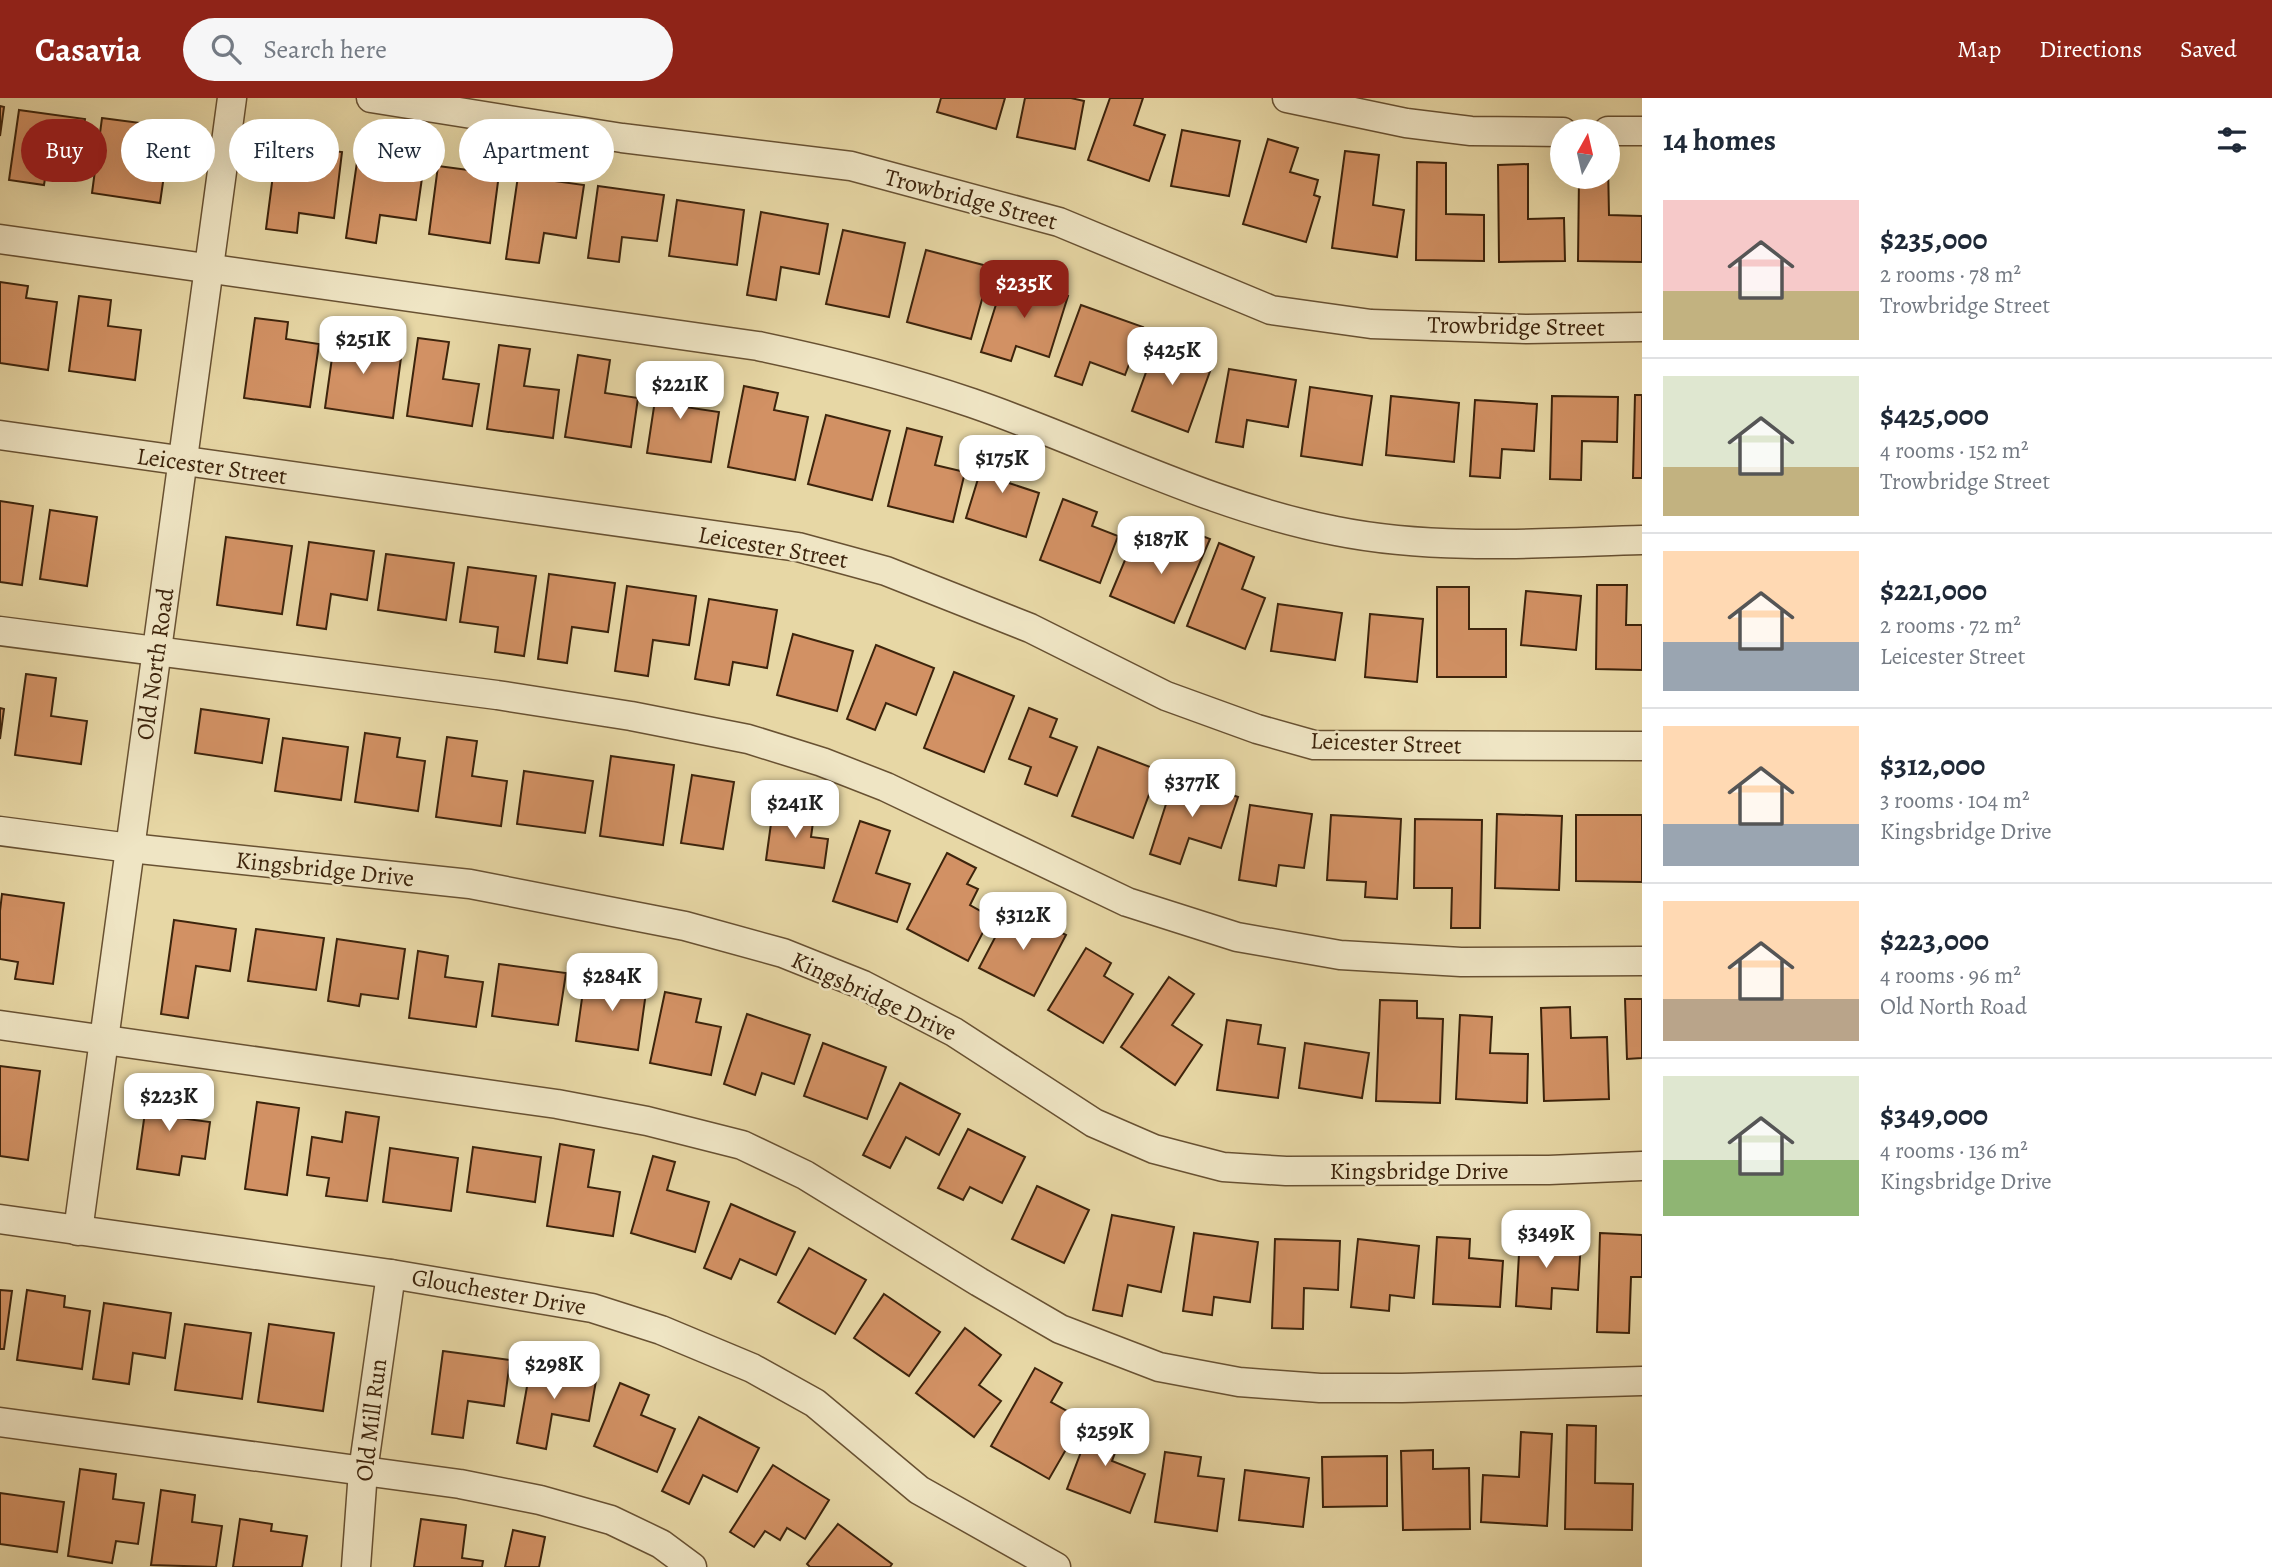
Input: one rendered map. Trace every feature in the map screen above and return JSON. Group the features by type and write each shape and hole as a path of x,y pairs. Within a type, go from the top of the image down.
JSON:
{"street":[{"name":"Old North Road","path":"78,1231 232,98"},
{"name":"Trowbridge Street","path":"371,98 622,138 851,166 1059,222 1271,310 1371,324 1527,329 1642,327"},
{"path":"1287,98 1406,123 1471,131 1550,132"},
{"path":"1620,131 1642,131"},
{"path":"0,239 758,346 818,359 972,403 1186,488 1266,515 1337,531 1415,542 1642,540"},
{"name":"Leicester Street","path":"0,436 798,547 886,570 1030,628 1166,696 1257,729 1314,745 1642,746"},
{"path":"0,631 496,695 631,716 748,739 822,762 886,787 1127,902 1237,937 1340,955 1461,962 1642,961"},
{"name":"Kingsbridge Drive","path":"0,831 130,848 470,884 685,926 783,953 863,985 954,1032 1094,1123 1154,1149 1223,1167 1300,1171 1549,1170 1642,1166"},
{"path":"0,1025 557,1104 647,1121 742,1144 805,1175 1060,1329 1159,1367 1238,1382 1320,1388 1642,1381"},
{"name":"Glouchester Drive","path":"0,1219 391,1274 592,1307 661,1330 752,1368 815,1403 919,1490 1056,1567"},
{"name":"Old Mill Run","path":"356,1567 363,1471 391,1274"},
{"path":"0,1422 460,1484 527,1497 611,1520 661,1545 692,1567"}],"building":[{"path":"941,98 1005,98 996,129 937,112"},
{"path":"1025,98 1071,98 1084,101 1075,149 1017,137"},
{"path":"1110,98 1143,98 1134,125 1165,135 1149,181 1088,160"},
{"path":"0,106 4,107 0,136"},
{"path":"19,110 85,119 21,119 21,182 9,180"},
{"path":"102,118 121,120 121,182 163,182 160,203 92,193 93,182 107,182 107,119"},
{"path":"1182,130 1240,141 1229,196 1171,186"},
{"path":"1268,139 1298,148 1290,172 1318,180 1314,195 1320,197 1306,242 1243,224"},
{"path":"1345,151 1379,155 1373,205 1404,210 1397,257 1332,248"},
{"path":"339,152 342,152 339,177"},
{"path":"1417,162 1446,163 1446,214 1484,215 1484,261 1416,260"},
{"path":"1528,164 1528,219 1564,218 1565,261 1499,262 1498,165"},
{"path":"445,167 459,169 459,182 498,182 490,243 429,234 436,182 445,182"},
{"path":"23,182 44,182 44,185"},
{"path":"272,182 338,182 334,218 299,213 297,233 266,229"},
{"path":"354,182 421,182 416,220 380,215 376,243 346,238"},
{"path":"517,182 584,185 576,238 544,233 539,263 506,259"},
{"path":"598,186 664,195 657,241 622,237 619,262 588,258"},
{"path":"1579,189 1608,189 1609,215 1642,216 1642,262 1578,261"},
{"path":"677,200 744,210 737,265 669,256"},
{"path":"761,212 828,224 819,274 781,267 776,300 747,295"},
{"path":"843,230 905,243 889,317 826,304"},
{"path":"926,250 991,267 971,339 907,322"},
{"path":"1005,276 1068,296 1049,357 1016,346 1011,361 981,352"},
{"path":"0,282 28,286 26,298 57,302 48,370 0,363"},
{"path":"79,296 111,300 108,326 141,330 135,380 69,371"},
{"path":"1081,305 1143,327 1125,375 1090,362 1082,385 1055,376"},
{"path":"255,318 288,322 286,339 319,344 310,407 244,398"},
{"path":"336,329 371,334 369,346 402,350 393,418 325,408"},
{"path":"418,338 449,342 443,379 479,384 472,426 407,416"},
{"path":"1157,342 1213,363 1188,432 1132,411"},
{"path":"499,345 530,349 524,386 559,390 553,438 487,429"},
{"path":"578,355 610,360 605,393 638,398 631,447 565,437"},
{"path":"660,367 690,371 685,407 719,412 711,462 647,453"},
{"path":"1229,369 1296,380 1288,427 1247,420 1243,447 1216,442"},
{"path":"744,386 778,393 774,410 808,417 795,480 728,467"},
{"path":"1310,387 1372,396 1362,465 1301,456"},
{"path":"1635,395 1642,395 1642,478 1633,478"},
{"path":"1391,396 1459,403 1454,462 1386,455"},
{"path":"1552,396 1618,397 1617,442 1582,441 1581,480 1550,479"},
{"path":"1475,400 1537,404 1534,451 1502,449 1500,478 1470,476"},
{"path":"826,415 890,431 872,500 808,484"},
{"path":"907,428 942,437 935,465 965,472 953,522 888,506"},
{"path":"989,443 1018,452 1009,483 1039,493 1026,537 966,518"},
{"path":"1063,499 1097,512 1092,526 1118,536 1100,583 1040,560"},
{"path":"0,501 33,506 22,585 0,582"},
{"path":"50,510 97,517 87,586 40,579"},
{"path":"1177,526 1210,539 1174,623 1110,596 1130,548 1162,562"},
{"path":"226,537 292,546 282,614 217,605"},
{"path":"309,542 374,551 367,600 331,594 326,629 297,625"},
{"path":"1219,543 1254,557 1242,589 1265,598 1245,649 1187,626"},
{"path":"386,554 454,563 446,620 378,610"},
{"path":"468,567 536,576 524,656 495,652 498,627 460,622"},
{"path":"549,574 615,583 608,632 572,627 567,663 538,659"},
{"path":"1597,585 1627,585 1626,625 1642,625 1642,670 1596,669"},
{"path":"627,586 696,596 689,645 653,640 648,676 615,671"},
{"path":"1437,587 1469,587 1469,629 1506,629 1506,677 1437,677"},
{"path":"1526,591 1581,596 1576,650 1521,645"},
{"path":"709,599 777,610 767,668 733,662 729,685 695,679"},
{"path":"1278,604 1342,613 1335,660 1271,651"},
{"path":"1370,614 1423,619 1417,682 1365,677"},
{"path":"793,634 853,651 837,711 777,695"},
{"path":"876,645 934,668 916,715 886,703 875,730 847,719"},
{"path":"954,672 1014,696 984,772 924,748"},
{"path":"26,674 56,678 51,716 87,721 81,764 15,755"},
{"path":"0,708 4,709 0,739"},
{"path":"1029,708 1057,719 1050,737 1077,747 1057,796 1025,784 1031,767 1009,759"},
{"path":"201,709 269,719 262,763 195,753"},
{"path":"365,733 400,738 397,757 425,761 418,811 355,802"},
{"path":"447,737 477,741 472,776 507,781 501,826 436,817"},
{"path":"283,738 348,747 341,800 275,791"},
{"path":"1098,747 1158,770 1133,838 1072,816"},
{"path":"611,756 674,765 663,845 600,836"},
{"path":"524,771 593,781 585,833 517,824"},
{"path":"692,775 734,782 723,849 681,843"},
{"path":"1175,776 1238,797 1221,848 1189,838 1180,864 1150,854"},
{"path":"1250,805 1312,814 1304,868 1279,865 1276,886 1239,880"},
{"path":"773,809 814,815 811,837 828,839 824,868 766,860"},
{"path":"1497,814 1562,816 1559,890 1495,888"},
{"path":"1331,815 1401,819 1397,899 1365,897 1366,882 1327,880"},
{"path":"1576,815 1642,815 1642,882 1576,881"},
{"path":"1415,819 1482,820 1480,928 1451,928 1452,888 1414,888"},
{"path":"860,821 890,831 876,873 910,884 897,922 833,901"},
{"path":"947,853 976,868 967,884 978,889 970,905 991,917 968,961 907,929"},
{"path":"2,894 64,903 53,984 15,979 18,962 0,959"},
{"path":"1011,907 1066,935 1034,996 979,968"},
{"path":"174,920 236,929 230,971 196,966 188,1018 161,1014"},
{"path":"256,929 324,938 316,990 248,981"},
{"path":"337,939 405,949 398,999 361,994 359,1006 328,1001"},
{"path":"1086,948 1111,963 1104,976 1133,994 1103,1043 1048,1010"},
{"path":"418,951 448,956 445,977 483,982 476,1027 409,1018"},
{"path":"499,964 566,973 558,1025 492,1016"},
{"path":"585,977 647,985 638,1050 576,1041"},
{"path":"1169,977 1194,994 1172,1025 1202,1045 1175,1085 1121,1047"},
{"path":"665,992 701,999 696,1022 721,1027 711,1075 650,1063"},
{"path":"1625,999 1642,999 1642,1058 1627,1059"},
{"path":"1380,1000 1417,1001 1417,1018 1443,1019 1440,1103 1376,1101"},
{"path":"1570,1007 1571,1038 1607,1037 1609,1099 1544,1101 1541,1008"},
{"path":"747,1014 810,1035 794,1084 762,1073 755,1095 724,1084"},
{"path":"1460,1015 1492,1017 1490,1053 1528,1054 1527,1103 1456,1099"},
{"path":"1227,1020 1261,1025 1258,1044 1285,1048 1278,1098 1217,1090"},
{"path":"823,1043 886,1067 867,1119 804,1096"},
{"path":"1305,1043 1369,1053 1362,1098 1299,1088"},
{"path":"0,1066 40,1071 28,1160 0,1156"},
{"path":"900,1083 960,1114 939,1155 906,1137 890,1168 863,1155"},
{"path":"149,1084 183,1089 179,1118 210,1122 205,1159 182,1156 179,1175 137,1169"},
{"path":"257,1102 299,1108 287,1195 245,1189"},
{"path":"346,1112 379,1117 367,1201 326,1196 329,1178 307,1175 312,1137 342,1142"},
{"path":"968,1129 1025,1157 1002,1203 970,1187 963,1200 938,1188"},
{"path":"560,1144 594,1150 588,1187 620,1192 613,1236 547,1226"},
{"path":"473,1147 541,1157 535,1202 467,1192"},
{"path":"390,1148 458,1158 451,1211 383,1202"},
{"path":"653,1156 675,1162 667,1190 709,1202 695,1252 631,1233"},
{"path":"1037,1186 1089,1210 1064,1263 1012,1239"},
{"path":"731,1204 795,1232 776,1275 740,1259 731,1279 704,1268"},
{"path":"1112,1215 1174,1227 1161,1292 1128,1285 1122,1316 1093,1310"},
{"path":"1194,1233 1258,1242 1250,1302 1214,1297 1212,1315 1183,1311"},
{"path":"1600,1233 1642,1235 1642,1277 1631,1277 1629,1333 1597,1332"},
{"path":"1437,1237 1470,1239 1469,1258 1503,1261 1500,1307 1433,1304"},
{"path":"1520,1237 1581,1241 1578,1290 1552,1288 1551,1309 1516,1306"},
{"path":"1275,1239 1340,1241 1338,1290 1304,1288 1303,1329 1272,1328"},
{"path":"1358,1239 1419,1246 1414,1298 1390,1295 1389,1311 1351,1307"},
{"path":"809,1248 866,1280 835,1334 778,1302"},
{"path":"0,1290 12,1291 4,1349 0,1349"},
{"path":"27,1290 65,1296 64,1307 90,1311 82,1369 17,1360"},
{"path":"884,1294 940,1332 909,1376 854,1338"},
{"path":"104,1303 171,1313 165,1358 133,1353 129,1384 93,1379"},
{"path":"185,1324 251,1333 242,1399 175,1390"},
{"path":"269,1324 334,1333 323,1411 258,1402"},
{"path":"965,1328 1001,1355 979,1385 1001,1401 974,1437 916,1393"},
{"path":"443,1351 510,1360 504,1406 468,1401 463,1438 432,1434"},
{"path":"531,1364 597,1375 589,1421 552,1414 546,1449 517,1443"},
{"path":"1035,1368 1062,1383 1051,1402 1083,1420 1049,1479 991,1446"},
{"path":"620,1383 649,1395 641,1415 675,1429 657,1472 594,1446"},
{"path":"1095,1415 1125,1426 1112,1461 1145,1474 1130,1513 1067,1489"},
{"path":"699,1417 759,1448 737,1492 703,1475 689,1504 662,1491"},
{"path":"1567,1425 1596,1426 1595,1483 1633,1484 1632,1530 1565,1529"},
{"path":"1521,1432 1552,1434 1547,1526 1481,1522 1483,1475 1519,1477"},
{"path":"1433,1450 1433,1469 1469,1468 1470,1529 1403,1530 1401,1451"},
{"path":"1165,1452 1201,1457 1198,1476 1224,1479 1217,1531 1155,1522"},
{"path":"1387,1456 1387,1506 1323,1507 1322,1457"},
{"path":"773,1465 829,1500 805,1539 787,1528 780,1540 765,1531 754,1547 730,1532"},
{"path":"80,1469 116,1474 113,1499 144,1503 138,1544 116,1541 112,1563 68,1556"},
{"path":"1245,1470 1309,1478 1303,1527 1239,1520"},
{"path":"161,1490 195,1495 192,1522 222,1526 216,1567 151,1565"},
{"path":"0,1493 64,1502 57,1552 0,1544"},
{"path":"240,1519 272,1524 271,1531 307,1536 302,1567 233,1567"},
{"path":"421,1519 466,1525 462,1558 483,1561 482,1567 414,1567"},
{"path":"838,1524 892,1564 890,1567 810,1567 807,1564"},
{"path":"513,1530 545,1537 539,1567 505,1567"}]}
